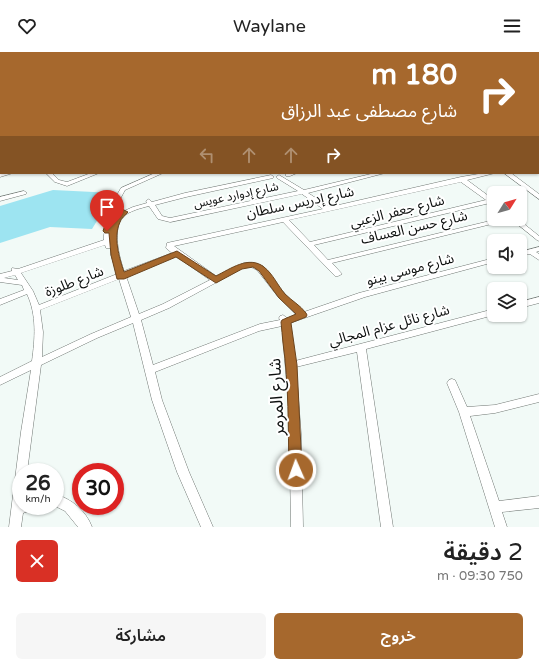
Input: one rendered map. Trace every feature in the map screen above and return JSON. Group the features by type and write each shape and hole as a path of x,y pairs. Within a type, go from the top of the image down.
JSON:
{"street":[{"path":"50,174 57,181 67,184 93,174"},
{"path":"122,212 115,208 114,204 123,189 158,174"},
{"path":"256,180 262,174 271,177"},
{"path":"92,245 101,237 108,227 112,217 150,202 289,174 290,183"},
{"name":"شارع إدوارد عويس","path":"150,202 160,218 170,220 303,192 378,174"},
{"name":"شارع إدريس سلطان","path":"177,253 170,248 172,244 488,174"},
{"path":"508,174 539,197"},
{"path":"279,177 328,209"},
{"path":"461,180 487,198"},
{"path":"0,199 24,193"},
{"name":"شارع جعفر الزعبي","path":"309,244 487,203"},
{"path":"110,239 115,222 122,212"},
{"path":"284,219 338,274"},
{"name":"شارع حسن العساف","path":"327,262 487,224"},
{"path":"523,226 539,239"},
{"path":"108,227 113,253 136,319 157,400 183,472 208,527"},
{"path":"0,278 20,269 110,239"},
{"path":"92,245 113,253"},
{"path":"527,253 539,249"},
{"path":"531,252 539,258"},
{"path":"177,253 216,280"},
{"name":"شارع طلوزة","path":"36,310 121,277 177,253"},
{"name":"شارع موسى بينو","path":"150,370 298,314 394,286 487,262"},
{"path":"0,380 94,336 166,306 239,267 248,264 255,265 262,269 282,296 286,305 298,314"},
{"path":"20,269 36,310 38,330 37,364 22,463"},
{"path":"0,278 26,286"},
{"path":"0,302 26,286"},
{"path":"527,304 539,300"},
{"name":"شارع نائل عزام المجالي","path":"291,365 361,348 487,314"},
{"name":"شارع المرمر","path":"282,321 287,338 291,365 297,527"},
{"path":"361,348 387,527"},
{"path":"452,383 464,412 501,527"},
{"path":"464,412 495,409 539,398"},
{"path":"494,507 539,502"},
{"path":"64,503 75,511 86,527"},
{"path":"15,527 20,515"}],"water":[{"path":"53,190 114,193 92,229 50,227 0,243 0,206"}],"route":[{"path":"107,231 109,223 114,215 119,211 124,212 115,222 113,231 115,255 121,277 177,253 216,280 239,267 252,264 262,269 282,296 287,299 302,315 286,322 294,406 296,470"}]}
